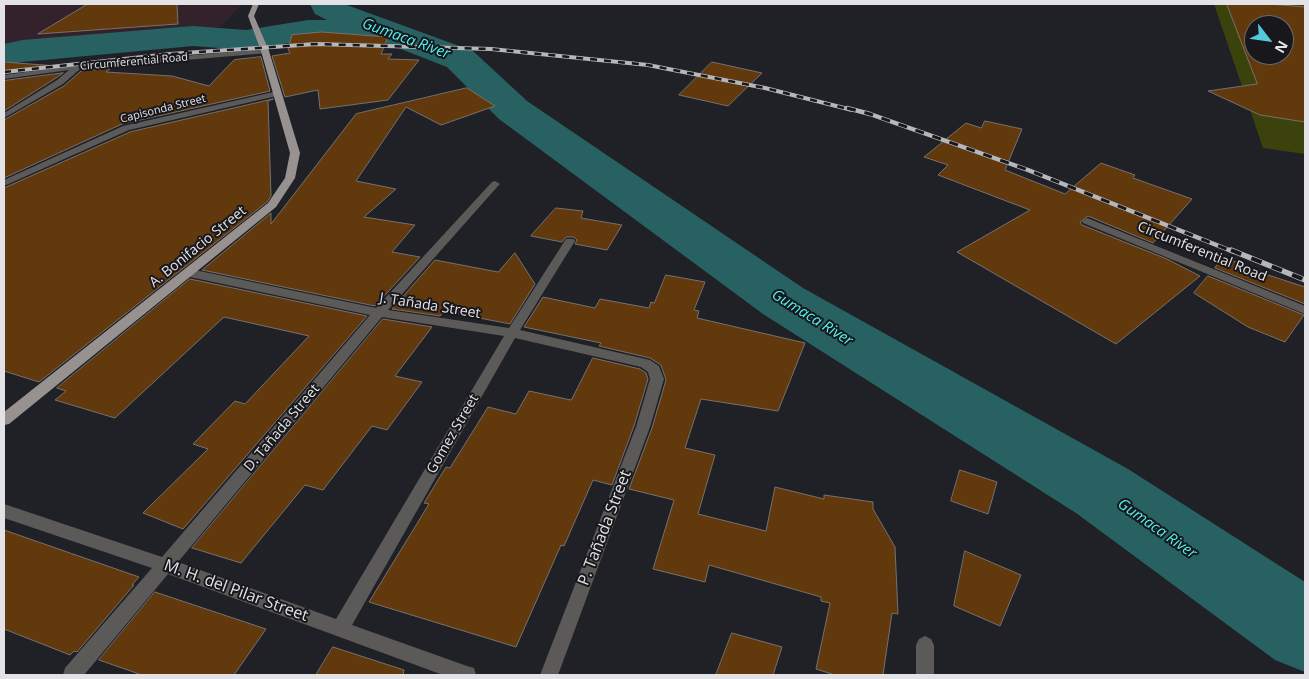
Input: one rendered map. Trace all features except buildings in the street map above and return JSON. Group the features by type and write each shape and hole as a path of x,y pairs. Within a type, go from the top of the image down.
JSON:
{"main road":[{"name":"A. Bonifacio Street","path":"4,420 190,273 272,205 290,178 295,153 265,51 251,16 256,4"}],"street":[{"name":"Circumferential Road","path":"4,77 78,67 265,51"},
{"path":"4,116 60,82 78,67"},
{"name":"Capisonda Street","path":"4,183 126,128 278,93"},
{"name":"D. Tañada Street","path":"72,675 379,313 495,184"},
{"name":"Circumferential Road","path":"1086,221 1305,310"},
{"name":"Gomez Street","path":"340,629 512,334 570,241"},
{"name":"J. Tañada Street","path":"190,273 379,313 512,334 645,363 654,369 657,378"},
{"name":"P. Tañada Street","path":"549,675 643,427 657,378"},
{"name":"M. H. del Pilar Street","path":"4,511 164,566 466,675"},
{"path":"925,645 925,675"}],"shaded area":[{"path":"4,4 242,4 221,27 4,49"}],"green space":[{"path":"1214,4 1305,4 1305,154 1263,148"}],"waterway":[{"name":"Gumaca River","path":"325,4 326,7 344,16 460,59 513,110 783,301 1102,491 1305,630"},
{"path":"4,55 22,51 193,36 246,40 308,30 375,29"}],"railway":[{"path":"4,72 170,54 316,44 491,49 648,65 765,88 852,110"},
{"path":"847,108 870,114 1028,170 1234,252"},
{"path":"1231,250 1305,280"}]}
